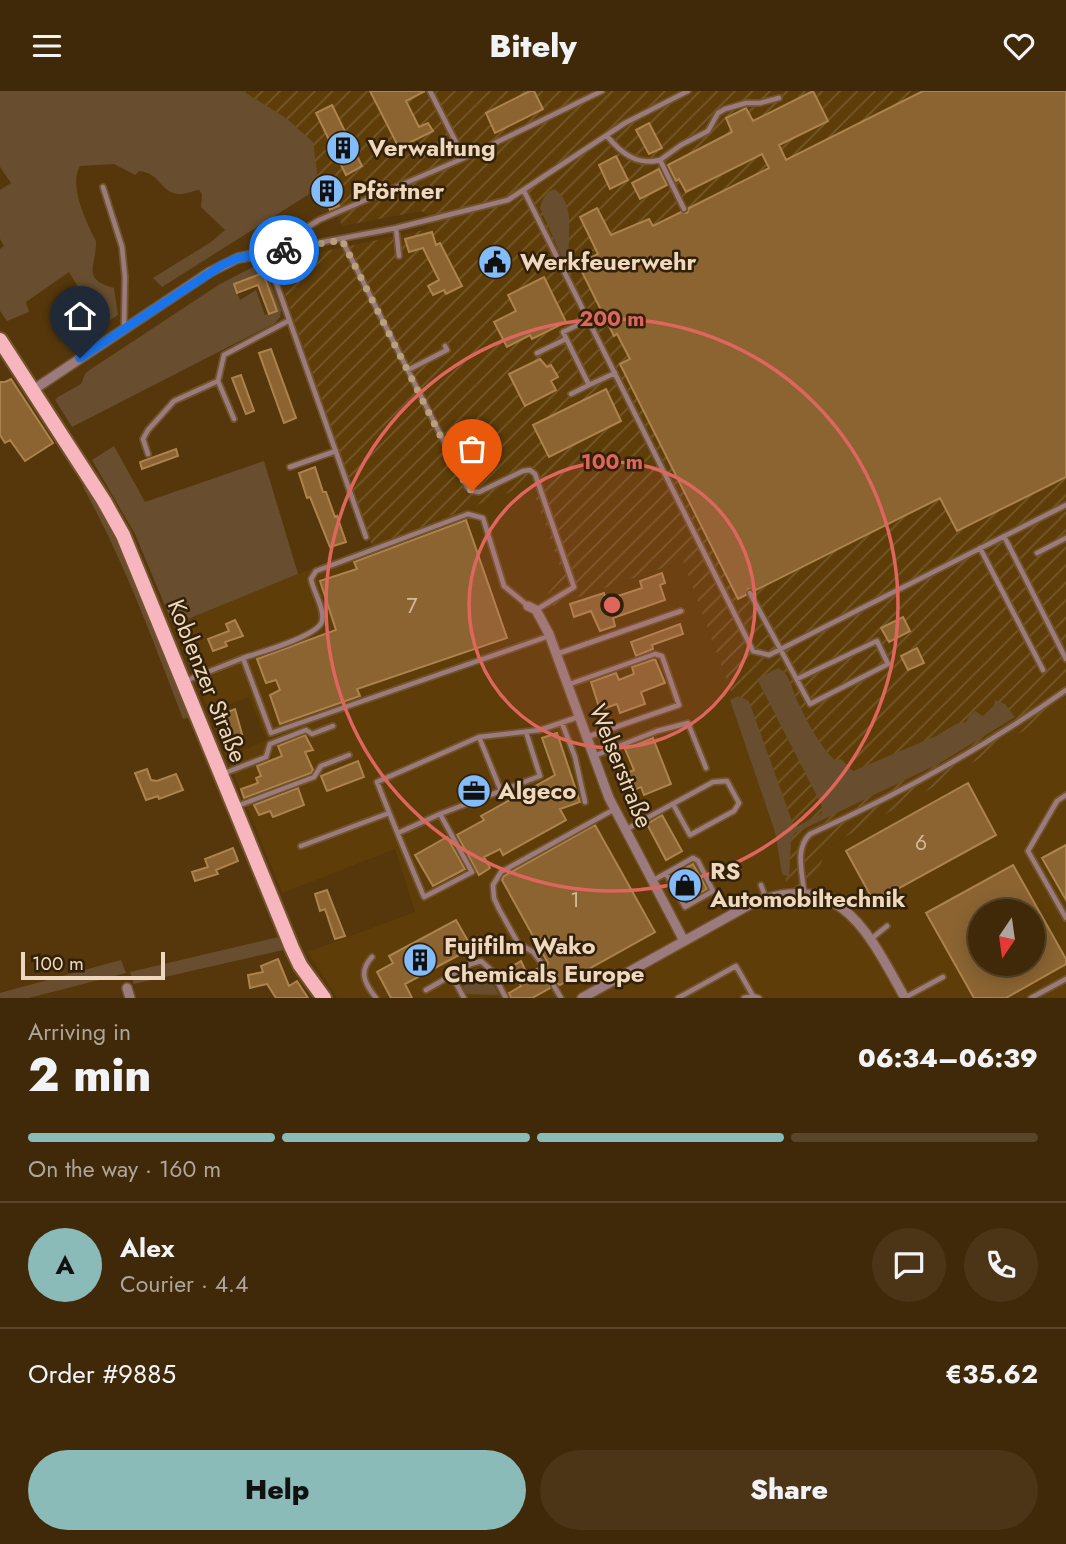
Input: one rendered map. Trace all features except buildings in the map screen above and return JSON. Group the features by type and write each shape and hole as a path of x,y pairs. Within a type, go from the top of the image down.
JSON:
{"main road":[{"name":"Koblenzer Straße","path":"0,340 113,516 292,948 300,965 324,998"}],"street":[{"path":"33,390 222,265 238,258 265,253"},
{"name":"Welserstraße","path":"532,608 550,636 614,810 684,941"},
{"path":"582,998 766,899 804,894 827,900 848,912 871,939 905,998"}],"lane":[{"path":"429,91 464,158"},
{"path":"265,253 319,220 464,158 602,91"},
{"path":"265,253 342,240 508,200 625,123 688,91"},
{"path":"607,136 620,152 627,156 653,162 708,131 724,109 779,99"},
{"path":"660,160 684,209"},
{"path":"103,187 121,247 125,277 124,329"},
{"path":"524,191 753,651 769,655 1066,505"},
{"path":"318,212 319,220"},
{"path":"282,243 288,224"},
{"path":"396,228 399,256"},
{"path":"183,682 306,635 319,626 322,621 321,611 311,579 316,571 468,514 483,518 504,586 532,608 576,586 544,492 535,474 530,470 479,492 467,487 442,432 342,240"},
{"path":"265,253 366,537"},
{"path":"588,320 563,333 589,385"},
{"path":"234,419 218,381 224,355 288,321"},
{"path":"537,353 566,339"},
{"path":"408,370 447,350 445,347"},
{"path":"571,394 615,373"},
{"path":"148,454 143,439 174,401 218,381"},
{"path":"290,467 336,451"},
{"path":"1004,536 1066,659"},
{"path":"1037,553 1066,538"},
{"path":"981,548 1043,670"},
{"path":"750,593 810,704 888,664 877,641 797,679"},
{"path":"556,654 681,611"},
{"path":"243,658 271,733 550,636"},
{"path":"568,685 655,654 662,656 679,705 586,738"},
{"path":"804,894 800,851 803,841 810,834 944,769 1020,723 1066,690"},
{"path":"440,814 472,872 424,897 376,782 480,737 526,732 579,717"},
{"path":"562,723 575,757 585,802"},
{"path":"593,756 657,731 688,723 706,768"},
{"path":"221,775 267,757 270,744 306,730 312,734 333,726"},
{"path":"398,833 540,776 526,732"},
{"path":"480,737 500,791"},
{"path":"234,807 314,777 321,766 349,755"},
{"path":"624,831 673,804 720,780 727,781 739,803 734,811 690,835 673,804"},
{"path":"1066,795 1057,801 1028,851 1066,918"},
{"path":"543,965 533,952 518,943 499,909 494,890 496,877 512,865 614,810"},
{"path":"301,846 389,813"},
{"path":"652,881 666,873 693,858 698,861 713,891 685,907 666,873"},
{"path":"761,885 766,899"},
{"path":"871,939 887,926"},
{"path":"372,957 363,969 363,975 376,998"},
{"path":"426,990 481,961 491,970 506,998"},
{"path":"678,998 736,966 756,997 744,998"},
{"path":"452,976 464,998"},
{"path":"905,998 943,977"},
{"path":"1031,998 1066,979"},
{"path":"554,986 561,998"}],"shaded area":[{"path":"0,91 243,91 286,118 313,142 317,171 314,191 162,287 153,278 211,242 225,230 201,207 202,194 199,190 182,194 171,192 146,172 139,171 135,175 114,164 80,166 76,183 77,194 96,241 94,276 114,288 118,315 102,326 69,272 26,302 29,312 7,321 0,311 0,249 4,246 0,239 0,190 11,183 0,167"},
{"path":"243,91 1066,91 1066,704 937,785 829,846 808,891 786,891 783,834 683,561 553,606 548,593 563,575 531,484 372,546 274,262 424,230 434,219 421,211 342,226 337,213 314,191 316,180"},
{"path":"555,189 566,203 569,219 569,255 563,260 540,208 545,196"},
{"path":"259,264 264,265 267,273 234,284 240,300 256,290 265,315 277,311 267,283 270,282 281,310 275,323 72,427 55,400 58,397 81,384 88,371 220,284"},
{"path":"114,446 145,502 264,461 298,574 173,625 135,534 92,460"},
{"path":"531,484 563,575 548,593 583,596 683,561 783,834 786,891 808,890 829,846 937,785 1066,704 1066,998 337,998 308,952 415,912 395,849 282,893 227,757 267,740 249,697 209,712 173,625"},
{"path":"86,485 109,520 191,717 183,719 125,572 83,487"},
{"path":"778,668 788,678 804,715 824,748 835,760 841,759 853,771 936,736 956,724 966,722 975,711 983,716 994,706 995,700 1005,704 1015,717 940,763 795,833 791,842 789,877 782,874 775,832 730,700 738,696 749,701 793,824 798,826 822,813 822,806 757,679"},
{"path":"278,937 283,950 134,984 130,972"},
{"path":"121,960 126,973 29,998 0,998 0,993"},
{"path":"478,970 487,974 499,995 467,994 462,987 474,980 471,973"}],"way so far":[{"path":"284,250 342,240 450,455 467,487 472,491"}],"place":[{"name":"Verwaltung","path":"343,148"},
{"name":"Pförtner","path":"327,191"},
{"name":"Werkfeuerwehr","path":"495,262"},
{"name":"Algeco","path":"474,791"},
{"name":"RS Automobiltechnik","path":"685,885"},
{"name":"Fujifilm Wako Chemicals Europe","path":"420,960"}],"route":[{"path":"80,358 222,265 238,258 284,250"}]}
